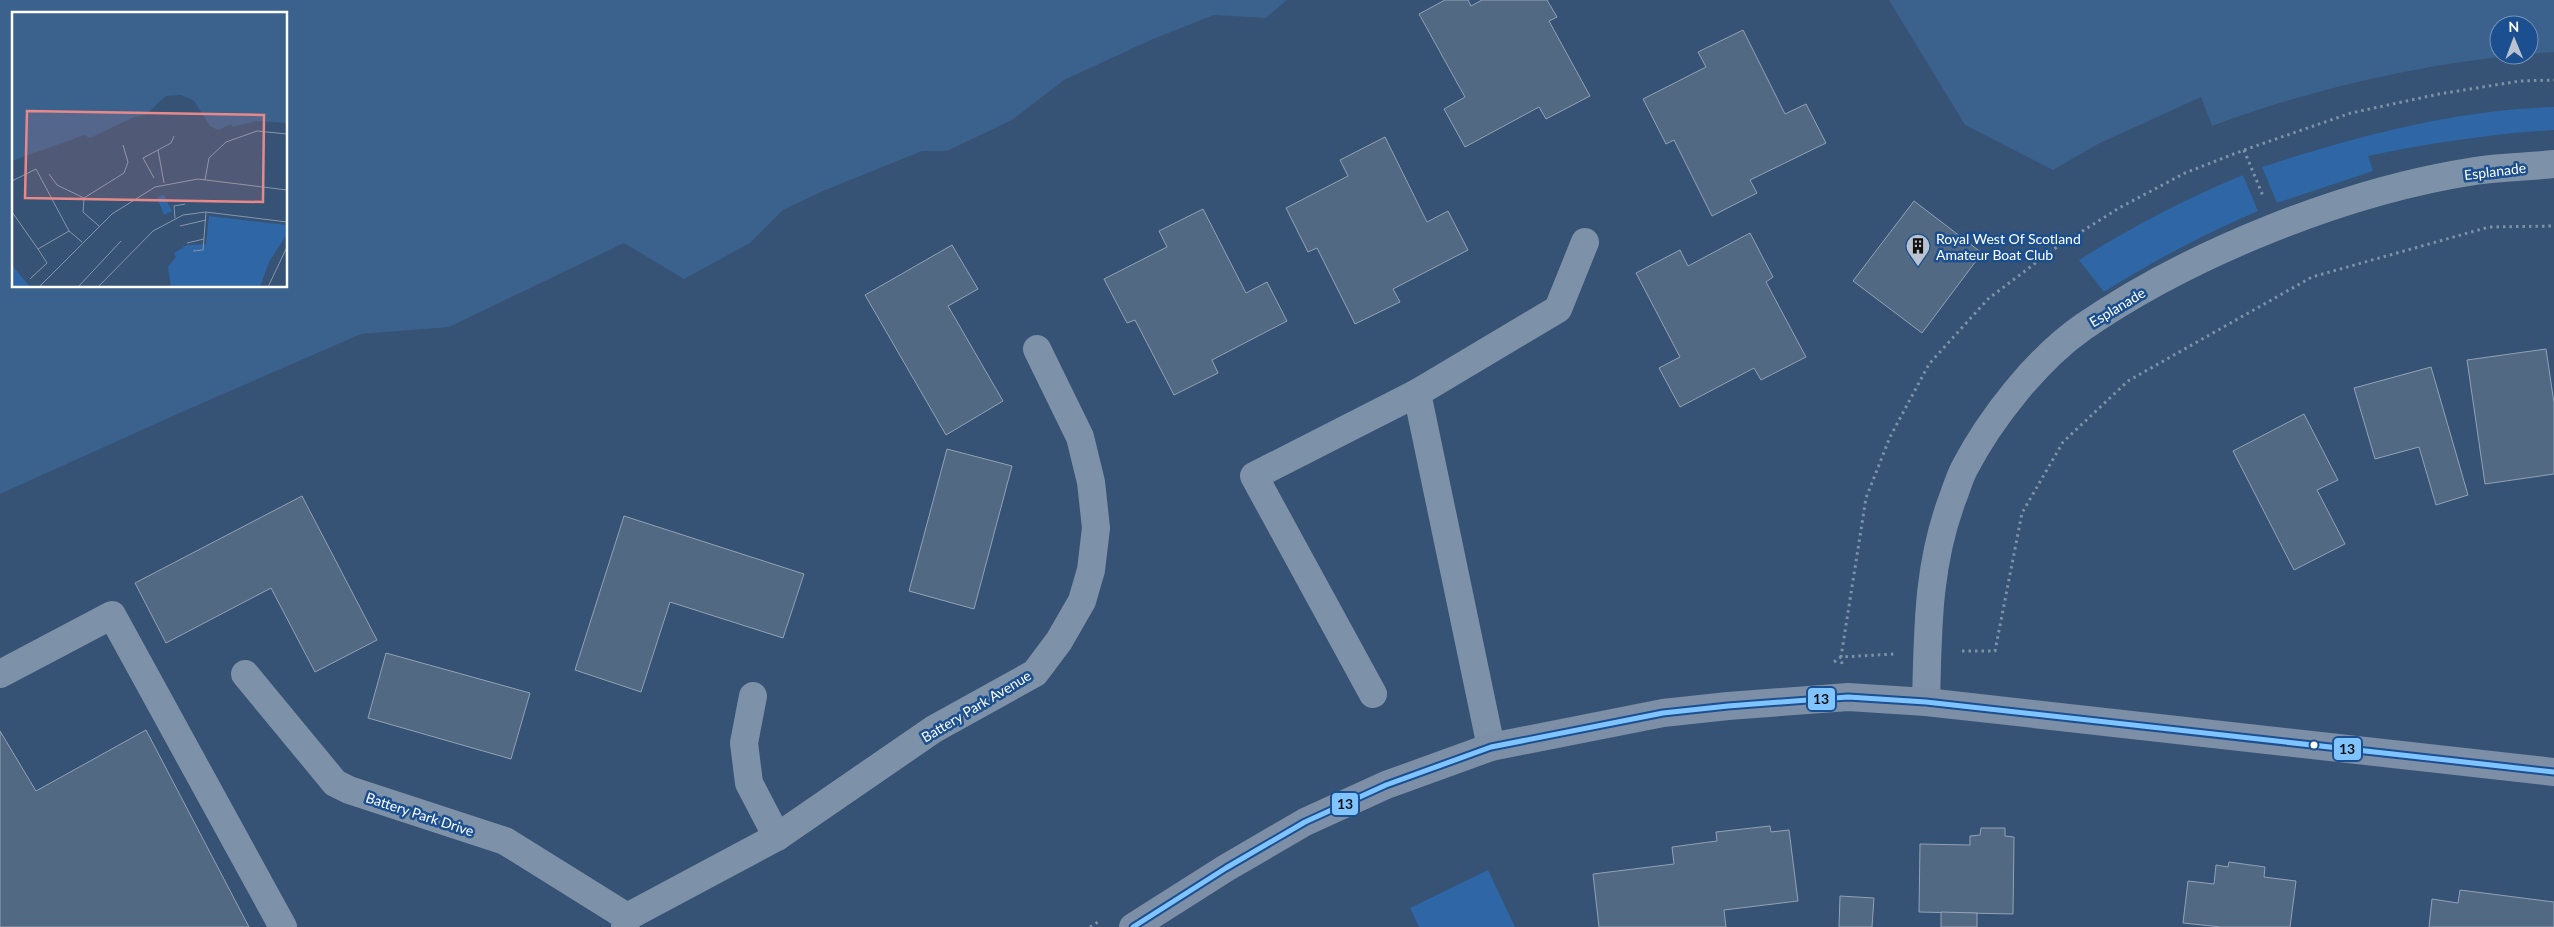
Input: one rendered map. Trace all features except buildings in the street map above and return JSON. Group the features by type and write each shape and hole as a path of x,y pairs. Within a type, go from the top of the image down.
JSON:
{"main road":[{"path":"1133,927 1226,868 1305,822 1386,785 1491,747 1662,713 1848,697 1926,702 2554,772"}],"street":[{"name":"Esplanade","path":"1926,702 1930,592 1942,529 1963,470 1992,424 2033,371 2082,328 2151,287 2218,252 2276,227 2390,189 2475,171 2554,164"},
{"path":"1373,694 1254,476 1417,393 1558,309 1585,242"},
{"name":"Battery Park Avenue","path":"626,922 776,837 934,729 1035,673 1059,642 1082,601 1091,570 1096,528 1091,482 1080,437 1037,349"},
{"path":"1417,393 1491,747"},
{"path":"0,674 112,614 283,927"},
{"name":"Battery Park Drive","path":"245,674 335,783 349,790 505,841 626,922"},
{"path":"753,696 744,743 749,782 776,837"}],"path":[{"path":"2244,150 2276,227"},
{"path":"1841,658 1928,651 1995,652 2022,513 2063,442 2128,380 2312,277 2489,227 2554,226"}],"shaded area":[{"path":"0,0 1287,0 1266,18 1214,15 1153,39 1064,80 1012,120 947,151 922,151 823,191 783,210 750,243 684,279 624,243 449,327 361,334 0,494"},
{"path":"1889,0 2554,0 2554,52 2539,53 2539,15 2489,15 2489,59 2401,73 2325,90 2212,126 2201,97 2098,144 2053,170 1965,125"},
{"path":"2554,107 2554,130 2461,140 2368,156 2373,171 2277,203 2262,167 2406,126 2480,113"},
{"path":"2243,175 2258,211 2179,248 2104,292 2079,260 2159,214"},
{"path":"1488,870 1515,927 1419,927 1410,908"}],"transit line":[{"name":"13","path":"1133,927 1226,868 1305,822 1386,785 1491,747 1663,713 1848,697 1926,702 2554,772"}],"place":[{"name":"Royal West Of Scotland Amateur Boat Club","path":"1918,267"}]}
